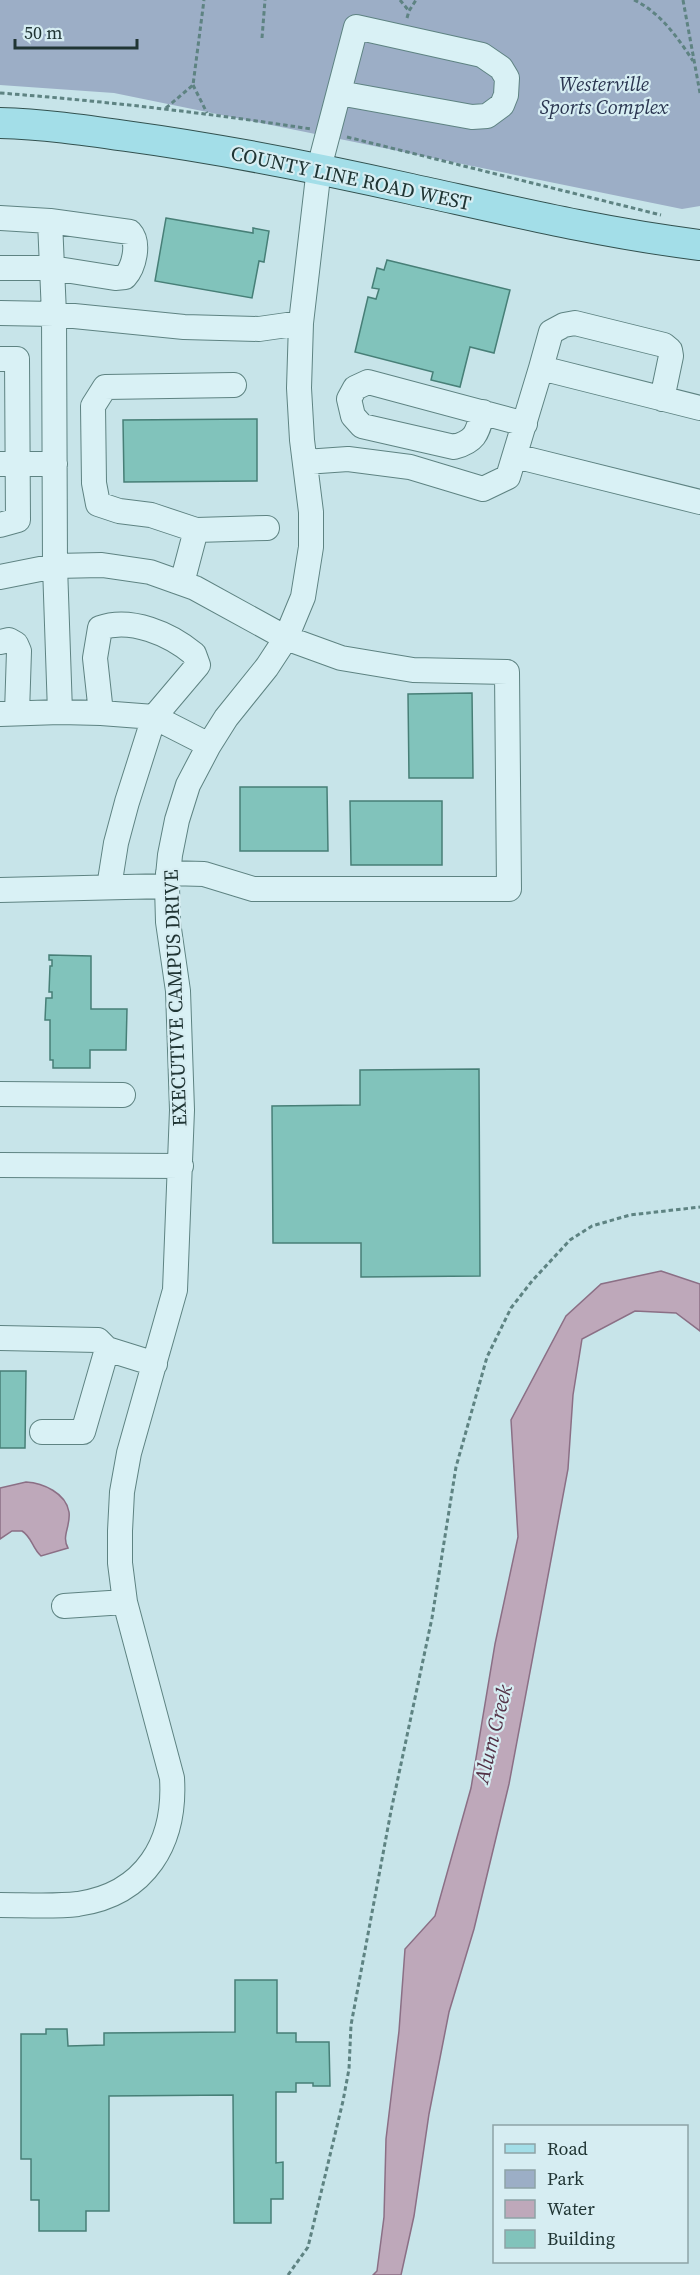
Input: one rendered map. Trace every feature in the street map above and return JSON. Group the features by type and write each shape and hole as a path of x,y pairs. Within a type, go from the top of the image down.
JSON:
{"main road":[{"name":"COUNTY LINE ROAD WEST","path":"0,123 74,129 172,142 320,168 520,214 616,233 692,244"}],"street":[{"name":"EXECUTIVE CAMPUS DRIVE","path":"0,1905 64,1905 97,1900 117,1891 135,1879 155,1860 170,1824 174,1801 172,1778 125,1602 120,1552 123,1492 129,1454 174,1290 182,1110 178,991 168,922 168,879 177,820 188,785 226,718 267,667 286,638 303,597 311,546 311,512 299,388 301,323 320,168 339,93 356,27 482,55 501,68 507,78 506,95 502,105 488,116 472,117 339,93"},
{"path":"0,218 50,221 130,232 136,242 131,270 125,277 115,278 52,268 0,268"},
{"path":"50,221 54,314 55,566 60,712"},
{"path":"0,313 54,314 184,327 259,329 301,323"},
{"path":"305,462 348,459 410,467 483,489 508,477 551,332 564,325 575,323 664,345 670,350 671,356 662,399"},
{"path":"0,359 17,358 9,464 18,520 0,525"},
{"path":"541,368 700,408"},
{"path":"483,412 477,435 466,444 454,447 362,426 352,416 349,399 355,388 368,382 483,412 525,423"},
{"path":"234,385 105,387 93,406 94,483 98,504 119,511 152,515 196,530 267,528"},
{"path":"515,456 700,502"},
{"path":"9,464 55,464"},
{"path":"182,583 196,530"},
{"path":"0,577 55,566 102,565 150,572 195,588 286,638 341,658 413,670 507,672 509,889 253,889 204,874 109,887 0,890"},
{"path":"101,713 95,658 100,628 113,623 135,625 161,634 194,654 198,665 154,717 116,843 109,887"},
{"path":"0,642 9,640 16,644 19,651 8,713 101,713 154,717 209,745"},
{"path":"0,1094 123,1095"},
{"path":"0,1165 181,1166"},
{"path":"0,1338 98,1340 107,1349 155,1364"},
{"path":"42,1432 83,1432 107,1349"},
{"path":"64,1606 125,1602"}],"path":[{"path":"204,0 193,85 207,113"},
{"path":"262,38 265,0"},
{"path":"400,0 409,11"},
{"path":"634,0 660,19 678,38 694,63"},
{"path":"683,0 700,93"},
{"path":"165,108 193,85"},
{"path":"288,2275 308,2247 343,2101 349,2069 351,2025 391,1811 432,1618 456,1467 484,1366 511,1308 532,1281 570,1240 592,1226 630,1215 700,1207"}],"green space":[{"name":"Westerville Sports Complex","path":"0,0 700,0 700,206 682,209 114,93 0,85"}],"water":[{"name":"Alum Creek","path":"661,1271 700,1284 700,1331 676,1313 635,1311 582,1339 573,1395 568,1469 509,1784 474,1929 449,2012 429,2114 414,2216 401,2275 373,2275 377,2271 384,2217 386,2139 399,2031 405,1949 435,1916 471,1788 495,1644 518,1537 511,1420 566,1316 601,1284"},
{"path":"26,1482 53,1490 67,1505 69,1522 65,1539 68,1548 41,1556 22,1531 12,1531 0,1539 0,1488"}],"building":[{"path":"166,218 253,233 253,228 269,231 264,262 259,261 252,298 155,281"},
{"path":"387,260 510,290 494,353 470,347 460,387 431,380 433,372 355,352 368,297 376,299 379,289 372,288 377,268 384,270"},
{"path":"257,419 257,481 124,482 123,420"},
{"path":"472,693 473,778 409,778 408,694"},
{"path":"240,787 327,787 328,851 240,851"},
{"path":"350,801 442,801 442,865 351,865"},
{"path":"49,955 91,956 91,1009 127,1009 126,1050 90,1050 90,1068 53,1068 53,1060 50,1060 50,1020 45,1020 46,998 52,998 52,992 49,992 52,960 49,960"},
{"path":"479,1069 480,1276 361,1277 361,1243 273,1243 272,1106 360,1105 360,1070"},
{"path":"0,1371 26,1371 25,1448 0,1448"},
{"path":"235,1980 277,1980 277,2033 296,2033 296,2042 329,2042 330,2086 296,2083 296,2092 276,2092 276,2163 283,2162 283,2199 271,2199 271,2223 234,2223 233,2095 109,2096 109,2211 86,2211 86,2231 39,2231 39,2200 31,2200 31,2159 21,2159 21,2034 46,2034 46,2029 67,2029 68,2046 104,2045 104,2033 235,2032"}]}
